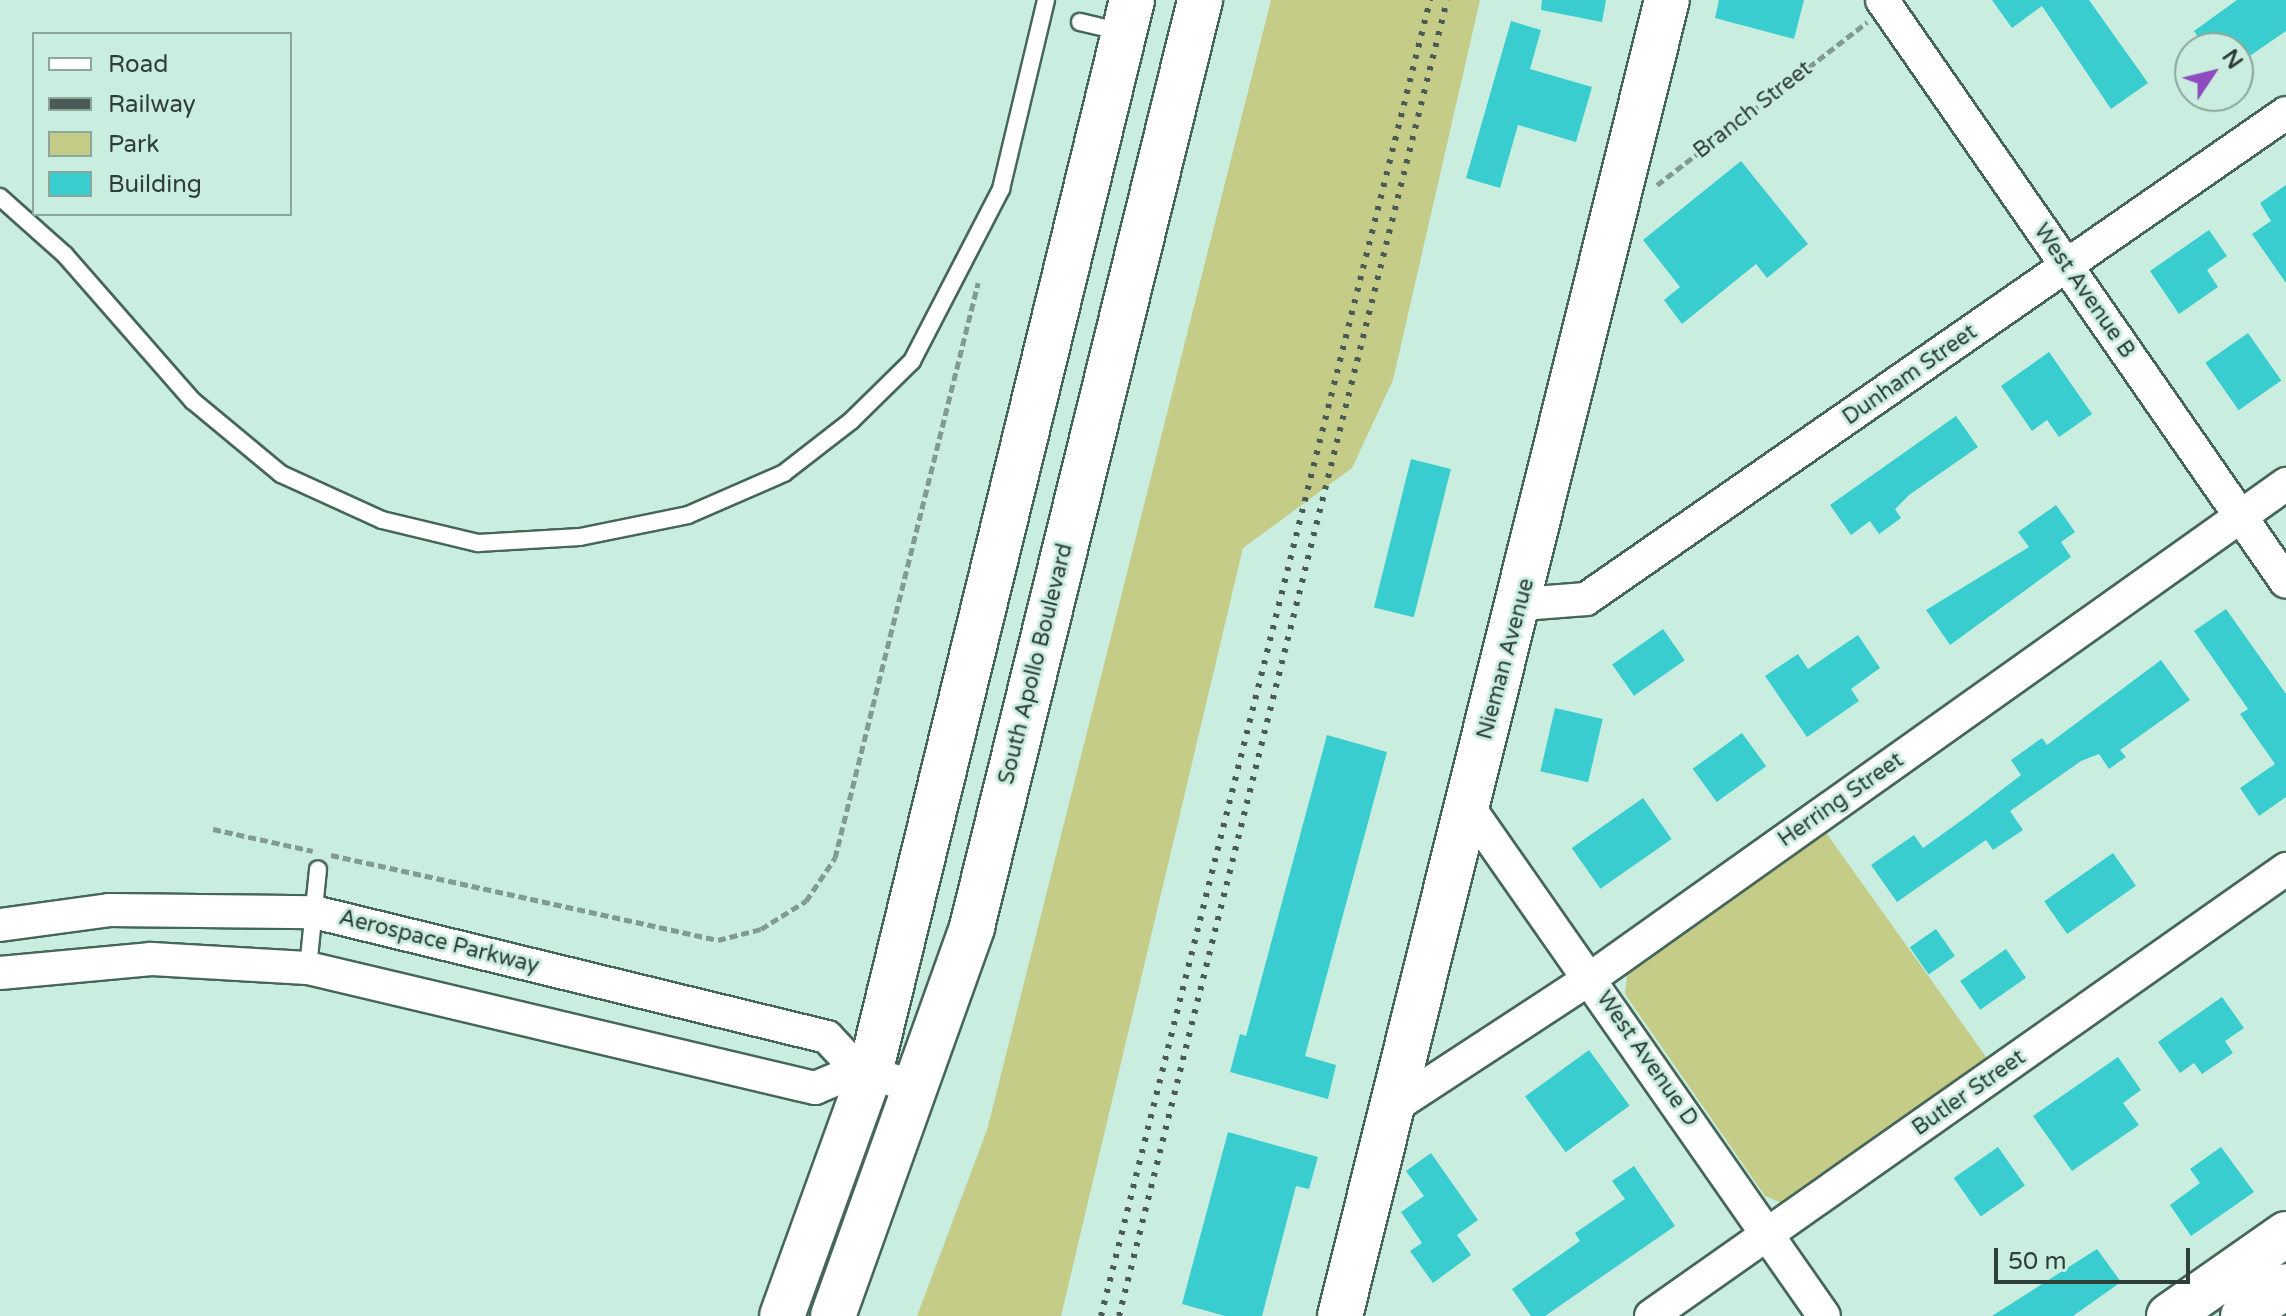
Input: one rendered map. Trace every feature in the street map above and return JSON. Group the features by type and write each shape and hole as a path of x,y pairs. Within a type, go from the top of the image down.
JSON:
{"street":[{"name":"South Apollo Boulevard","path":"833,1316 972,927 1200,0"},
{"name":"Nieman Avenue","path":"1340,1316 1467,805 1522,604 1610,221 1667,0"},
{"name":"West Avenue B","path":"1888,2 2286,582"},
{"path":"782,1316 864,1072 1128,16"},
{"name":"Dunham Street","path":"1522,604 1586,599 2286,113"},
{"name":"Herring Street","path":"1392,1108 1591,978 2286,484"},
{"name":"West Avenue D","path":"1467,805 1591,978 1824,1316"},
{"name":"Butler Street","path":"1651,1316 2286,869"},
{"name":"Aerospace Parkway","path":"0,925 109,910 314,912 827,1037 864,1072 916,1087"},
{"path":"0,973 151,959 308,968 815,1088 864,1072"},
{"path":"2169,1316 2286,1234"},
{"path":"2243,1316 2286,1286"}],"lane":[{"path":"0,197 65,255 193,401 281,474 382,520 478,543 580,537 688,515 784,473 851,421 912,361 1001,189 1046,0"},
{"path":"1080,22 1128,16"},
{"path":"308,968 318,870"}],"path":[{"name":"Branch Street","path":"1610,221 1888,2"},
{"path":"213,829 718,940 761,929 806,901 835,858 982,265"}],"green space":[{"path":"1271,0 1480,0 1393,380 1352,468 1243,548 1061,1316 917,1316 987,1130"},
{"path":"1824,830 1989,1061 1787,1205 1765,1196 1625,994 1628,969"}],"building":[{"path":"1542,0 1606,0 1602,22 1541,10"},
{"path":"1719,0 1804,0 1794,39 1715,18"},
{"path":"1992,0 2089,0 2148,83 2111,109 2042,6 2012,28"},
{"path":"2237,0 2286,0 2286,31 2254,53 2254,32 2194,31"},
{"path":"1511,21 1541,30 1530,69 1592,87 1576,142 1518,125 1500,188 1466,178"},
{"path":"1741,161 1808,244 1767,278 1756,264 1682,324 1664,300 1680,287 1643,240"},
{"path":"2286,185 2286,283 2252,234 2271,221 2260,203"},
{"path":"2209,230 2227,256 2207,270 2218,287 2179,314 2150,271"},
{"path":"2248,333 2281,381 2239,410 2205,363"},
{"path":"2049,352 2092,414 2059,437 2047,420 2032,431 2001,386"},
{"path":"1956,416 1978,447 1909,495 1895,509 1901,518 1879,534 1870,521 1851,535 1830,505"},
{"path":"1411,459 1451,469 1414,617 1374,607"},
{"path":"2056,505 2075,532 2061,542 2071,557 1950,645 1926,610 2029,547 2018,532"},
{"path":"2226,609 2286,694 2286,797 2259,816 2240,788 2275,764 2240,714 2248,709 2194,631"},
{"path":"1663,629 1685,660 1634,696 1612,665"},
{"path":"1858,635 1880,668 1851,689 1859,701 1807,737 1765,676 1798,654 1808,669"},
{"path":"2161,660 2190,700 2120,750 2126,757 2109,769 2099,754 2081,761 2010,811 2023,830 1993,850 1986,840 1897,902 1871,865 1914,835 1923,848 2021,775 2011,760 2042,738 2047,745"},
{"path":"1555,708 1603,719 1588,782 1540,771"},
{"path":"1742,733 1766,766 1717,802 1693,769"},
{"path":"1327,735 1387,752 1305,1056 1336,1065 1328,1099 1230,1072 1240,1034 1246,1036"},
{"path":"1643,798 1672,839 1600,889 1572,848"},
{"path":"2113,853 2136,886 2067,934 2044,901"},
{"path":"1936,929 1955,956 1929,974 1910,947"},
{"path":"2006,949 2026,978 1980,1010 1960,981"},
{"path":"2222,997 2244,1028 2225,1041 2233,1053 2202,1074 2194,1063 2180,1073 2158,1042"},
{"path":"1589,1050 1630,1106 1566,1152 1525,1096"},
{"path":"2118,1057 2141,1090 2123,1103 2139,1125 2072,1171 2033,1116"},
{"path":"1228,1132 1318,1157 1309,1189 1296,1186 1262,1316 1225,1316 1182,1304"},
{"path":"1998,1147 2025,1186 1981,1216 1954,1178"},
{"path":"2221,1147 2254,1192 2191,1236 2170,1205 2200,1183 2190,1169"},
{"path":"1431,1153 1478,1220 1457,1235 1471,1255 1433,1283 1410,1251 1422,1243 1401,1212 1424,1196 1406,1171"},
{"path":"1634,1166 1675,1226 1545,1316 1531,1316 1512,1289 1580,1241 1575,1233 1625,1199 1612,1181"},
{"path":"2097,1249 2121,1282 2073,1316 1992,1316"}],"railway":[{"path":"1101,1316 1430,0"},
{"path":"1119,1316 1447,0"}]}
